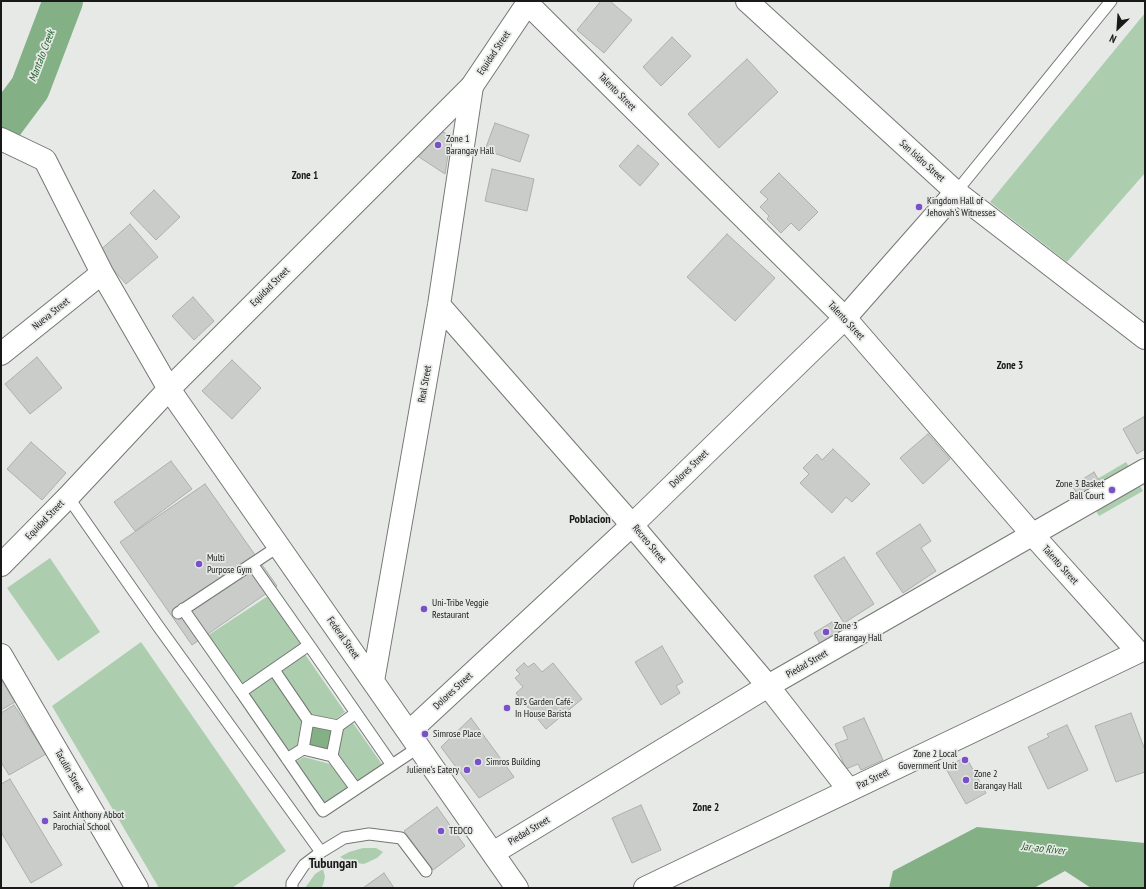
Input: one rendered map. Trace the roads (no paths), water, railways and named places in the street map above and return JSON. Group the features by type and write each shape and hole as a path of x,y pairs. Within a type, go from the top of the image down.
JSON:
{"street":[{"name":"San Isidro Street","path":"747,1 956,192 1145,338"},
{"name":"Equidad Street","path":"1,565 68,497 169,388 472,86 529,2"},
{"name":"Talento Street","path":"529,2 845,318 1032,534 1143,652"},
{"name":"Real Street","path":"373,681 440,305 472,86"},
{"name":"Federal Street","path":"6,142 45,160 102,274 169,388 517,888"},
{"name":"Dolores Street","path":"414,740 632,524 845,318 956,192"},
{"name":"Nueva Street","path":"1,354 102,274"},
{"name":"Recreo Street","path":"440,305 632,524 768,686 849,790"},
{"name":"Piedad Street","path":"493,853 768,686 1145,470"},
{"name":"Paz Street","path":"645,888 1143,652"},
{"name":"Taculin Street","path":"1,655 137,888"}],"lane":[{"path":"956,192 1111,1"},
{"path":"68,497 158,626 321,852"},
{"path":"278,546 181,611 241,692 323,811 392,766 414,740"},
{"path":"252,564 392,766"},
{"path":"241,692 309,645"},
{"path":"274,670 308,720 303,749"},
{"path":"332,756 338,726 356,713"},
{"path":"308,720 338,726"},
{"path":"287,759 303,749 332,756 356,789"},
{"path":"292,888 292,884 304,865 321,852 344,838 369,834 401,838 426,871"}],"water":[{"path":"312,726 332,730 328,750 308,746"},
{"name":"Jar-ao River","path":"977,827 1145,843 1145,888 1091,888 1065,871 1034,888 889,888 893,871"}],"waterway":[{"name":"Mantalo Creek","path":"1,127 30,88 63,1"}],"place":[{"name":"Zone 1 Barangay Hall","path":"438,145"},
{"name":"Kingdom Hall of Jehovah's Witnesses","path":"919,207"},
{"name":"Zone 3 Basket Ball Court","path":"1112,490"},
{"name":"Multi Purpose Gym","path":"199,564"},
{"name":"Uni-Tribe Veggie Restaurant","path":"424,609"},
{"name":"Zone 3 Barangay Hall","path":"826,632"},
{"name":"BJ's Garden Café- In House Barista","path":"507,708"},
{"name":"Simrose Place","path":"425,734"},
{"name":"Zone 2 Local Government Unit","path":"965,760"},
{"name":"Simros Building","path":"478,762"},
{"name":"Juliene's Eatery","path":"467,770"},
{"name":"Zone 2 Barangay Hall","path":"966,780"},
{"name":"Saint Anthony Abbot Parochial School","path":"45,821"},
{"name":"TEDCO","path":"441,831"}],"district":[{"name":"Zone 1","path":"305,176"},
{"name":"Zone 3","path":"1010,366"},
{"name":"Poblacion","path":"590,520"},
{"name":"Zone 2","path":"706,808"},
{"name":"Tubungan","path":"333,864"}]}
